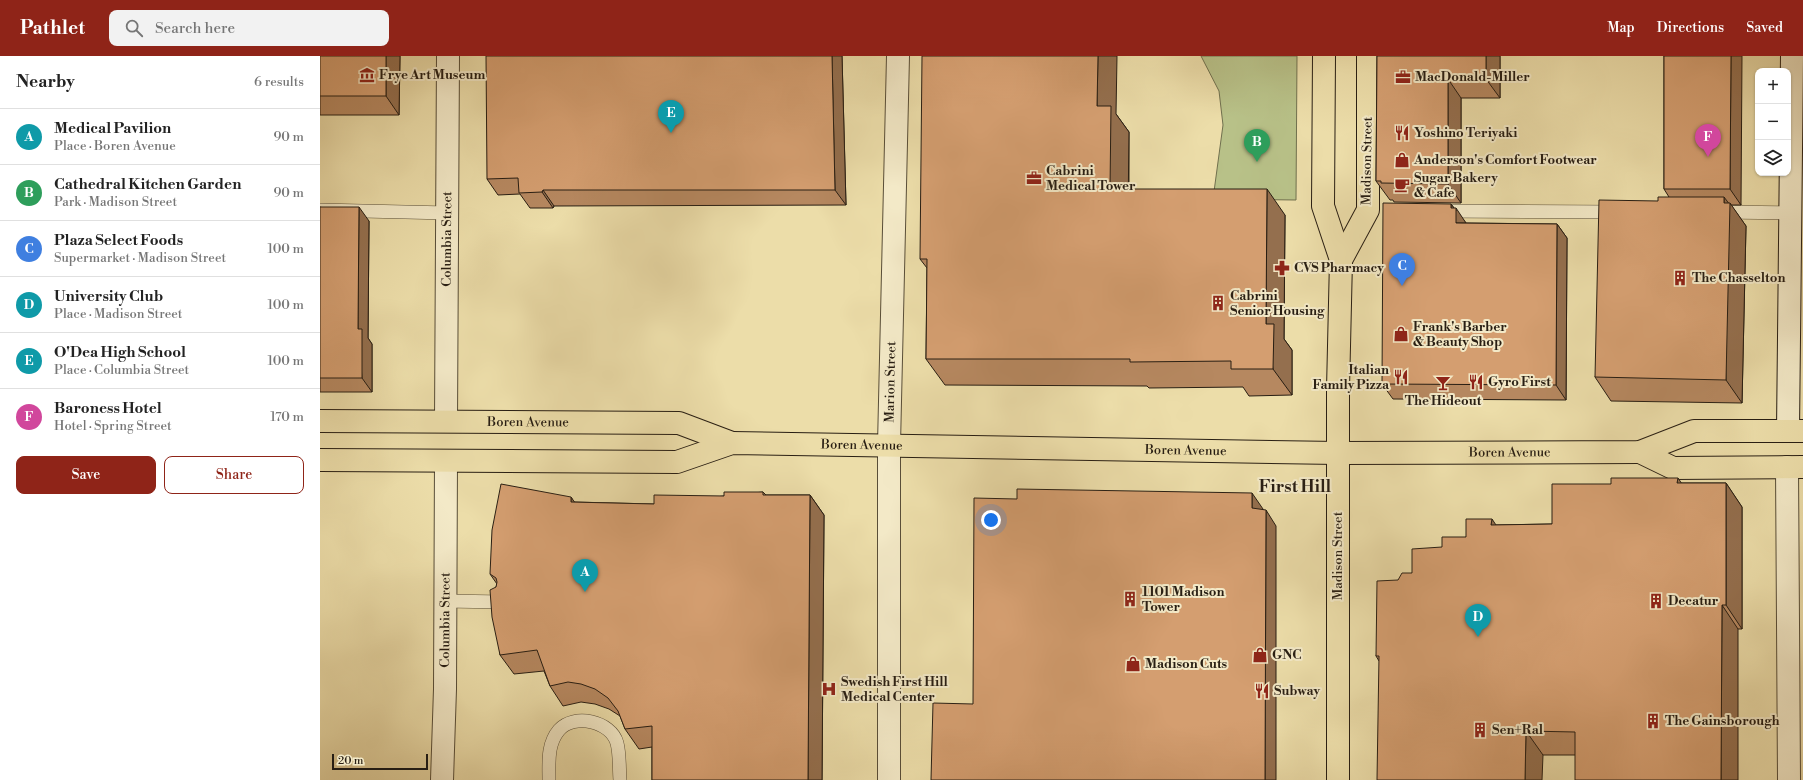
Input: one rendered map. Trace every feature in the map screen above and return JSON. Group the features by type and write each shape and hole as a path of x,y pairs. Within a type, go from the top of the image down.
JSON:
{"main road":[{"name":"Madison Street","path":"1324,56 1322,206 1341,260 1338,453 1338,780"},
{"name":"Madison Street","path":"1341,260 1375,210 1368,56"},
{"name":"Boren Avenue","path":"320,421 679,423 732,443 1338,453 1640,452 1694,431 1796,431"},
{"name":"Boren Avenue","path":"320,460 678,462 732,443"},
{"name":"Boren Avenue","path":"1640,452 1672,468 1795,467"}],"street":[{"name":"Columbia Street","path":"446,421 448,56"},
{"name":"Marion Street","path":"889,780 889,445 898,56"},
{"path":"1792,56 1790,213 1796,431"},
{"name":"Columbia Street","path":"442,780 446,461"},
{"path":"1789,780 1795,467"}],"lane":[{"path":"320,210 448,213"},
{"path":"1427,210 1630,212"},
{"path":"1707,212 1790,213"},
{"path":"445,602 503,602"},
{"path":"549,780 549,754 553,739 559,730 572,722 586,720 601,726 611,733 617,743 620,780"}],"green space":[{"path":"1201,56 1297,56 1296,200 1213,199 1223,125 1219,91"}],"building":[{"path":"320,56 386,56 386,96 320,96"},
{"path":"486,56 832,56 835,190 543,190 542,192 519,193 518,178 487,179"},
{"name":"Cabrini Medical Tower","path":"922,56 1098,56 1097,106 1111,106 1110,189 1267,189 1266,324 1274,324 1273,369 1231,369 1231,361 1130,362 1130,359 926,359 927,259 920,259"},
{"path":"1377,56 1486,56 1486,79 1448,79 1448,184 1381,183 1381,181 1376,181"},
{"path":"1664,56 1731,56 1730,189 1664,189"},
{"name":"The Chasselton","path":"1658,197 1724,197 1724,203 1730,203 1726,380 1595,377 1599,200 1658,201"},
{"path":"1383,203 1451,204 1451,208 1456,208 1456,223 1557,224 1556,385 1382,384"},
{"path":"320,207 359,207 358,329 362,329 362,378 320,378"},
{"path":"1611,478 1678,478 1677,483 1726,483 1726,605 1722,605 1721,780 1575,780 1575,732 1526,731 1525,780 1377,780 1379,656 1376,656 1377,581 1398,580 1402,573 1412,573 1412,549 1442,547 1442,537 1466,537 1466,519 1492,519 1491,525 1552,524 1552,484 1611,484"},
{"path":"501,484 571,497 571,502 654,504 654,495 724,496 724,492 763,492 763,495 810,495 808,780 652,780 652,726 625,729 618,711 608,698 595,689 581,684 568,682 550,686 537,650 500,655 492,617 490,590 496,587 497,582 496,578 490,574 492,530"},
{"name":"1101 Madison Tower","path":"1017,489 1252,493 1252,508 1266,510 1265,780 931,780 933,703 973,704 974,498 1017,499"}],"place":[{"name":"Frye Art Museum","path":"367,75"},
{"name":"MacDonald-Miller","path":"1403,77"},
{"name":"O'Dea High School","path":"671,133"},
{"name":"Yoshino Teriyaki","path":"1402,133"},
{"name":"Baroness Hotel","path":"1708,157"},
{"name":"Anderson's Comfort Footwear","path":"1402,160"},
{"name":"Cathedral Kitchen Garden","path":"1257,162"},
{"name":"Cabrini Medical Tower","path":"1034,178"},
{"name":"Sugar Bakery & Cafe","path":"1402,185"},
{"name":"CVS Pharmacy","path":"1282,268"},
{"name":"The Chasselton","path":"1680,278"},
{"name":"Plaza Select Foods","path":"1402,286"},
{"name":"Cabrini Senior Housing","path":"1218,303"},
{"name":"Frank's Barber & Beauty Shop","path":"1401,334"},
{"name":"Italian Family Pizza","path":"1401,377"},
{"name":"Gyro First","path":"1476,382"},
{"name":"The Hideout","path":"1443,383"},
{"name":"Medical Pavilion","path":"585,592"},
{"name":"1101 Madison Tower","path":"1130,599"},
{"name":"Decatur","path":"1656,601"},
{"name":"University Club","path":"1478,637"},
{"name":"GNC","path":"1260,655"},
{"name":"Madison Cuts","path":"1133,664"},
{"name":"Swedish First Hill Medical Center","path":"829,689"},
{"name":"Subway","path":"1262,691"},
{"name":"The Gainsborough","path":"1653,721"},
{"name":"Sen+Ral","path":"1480,730"}],"district":[{"name":"First Hill","path":"1295,487"}]}
